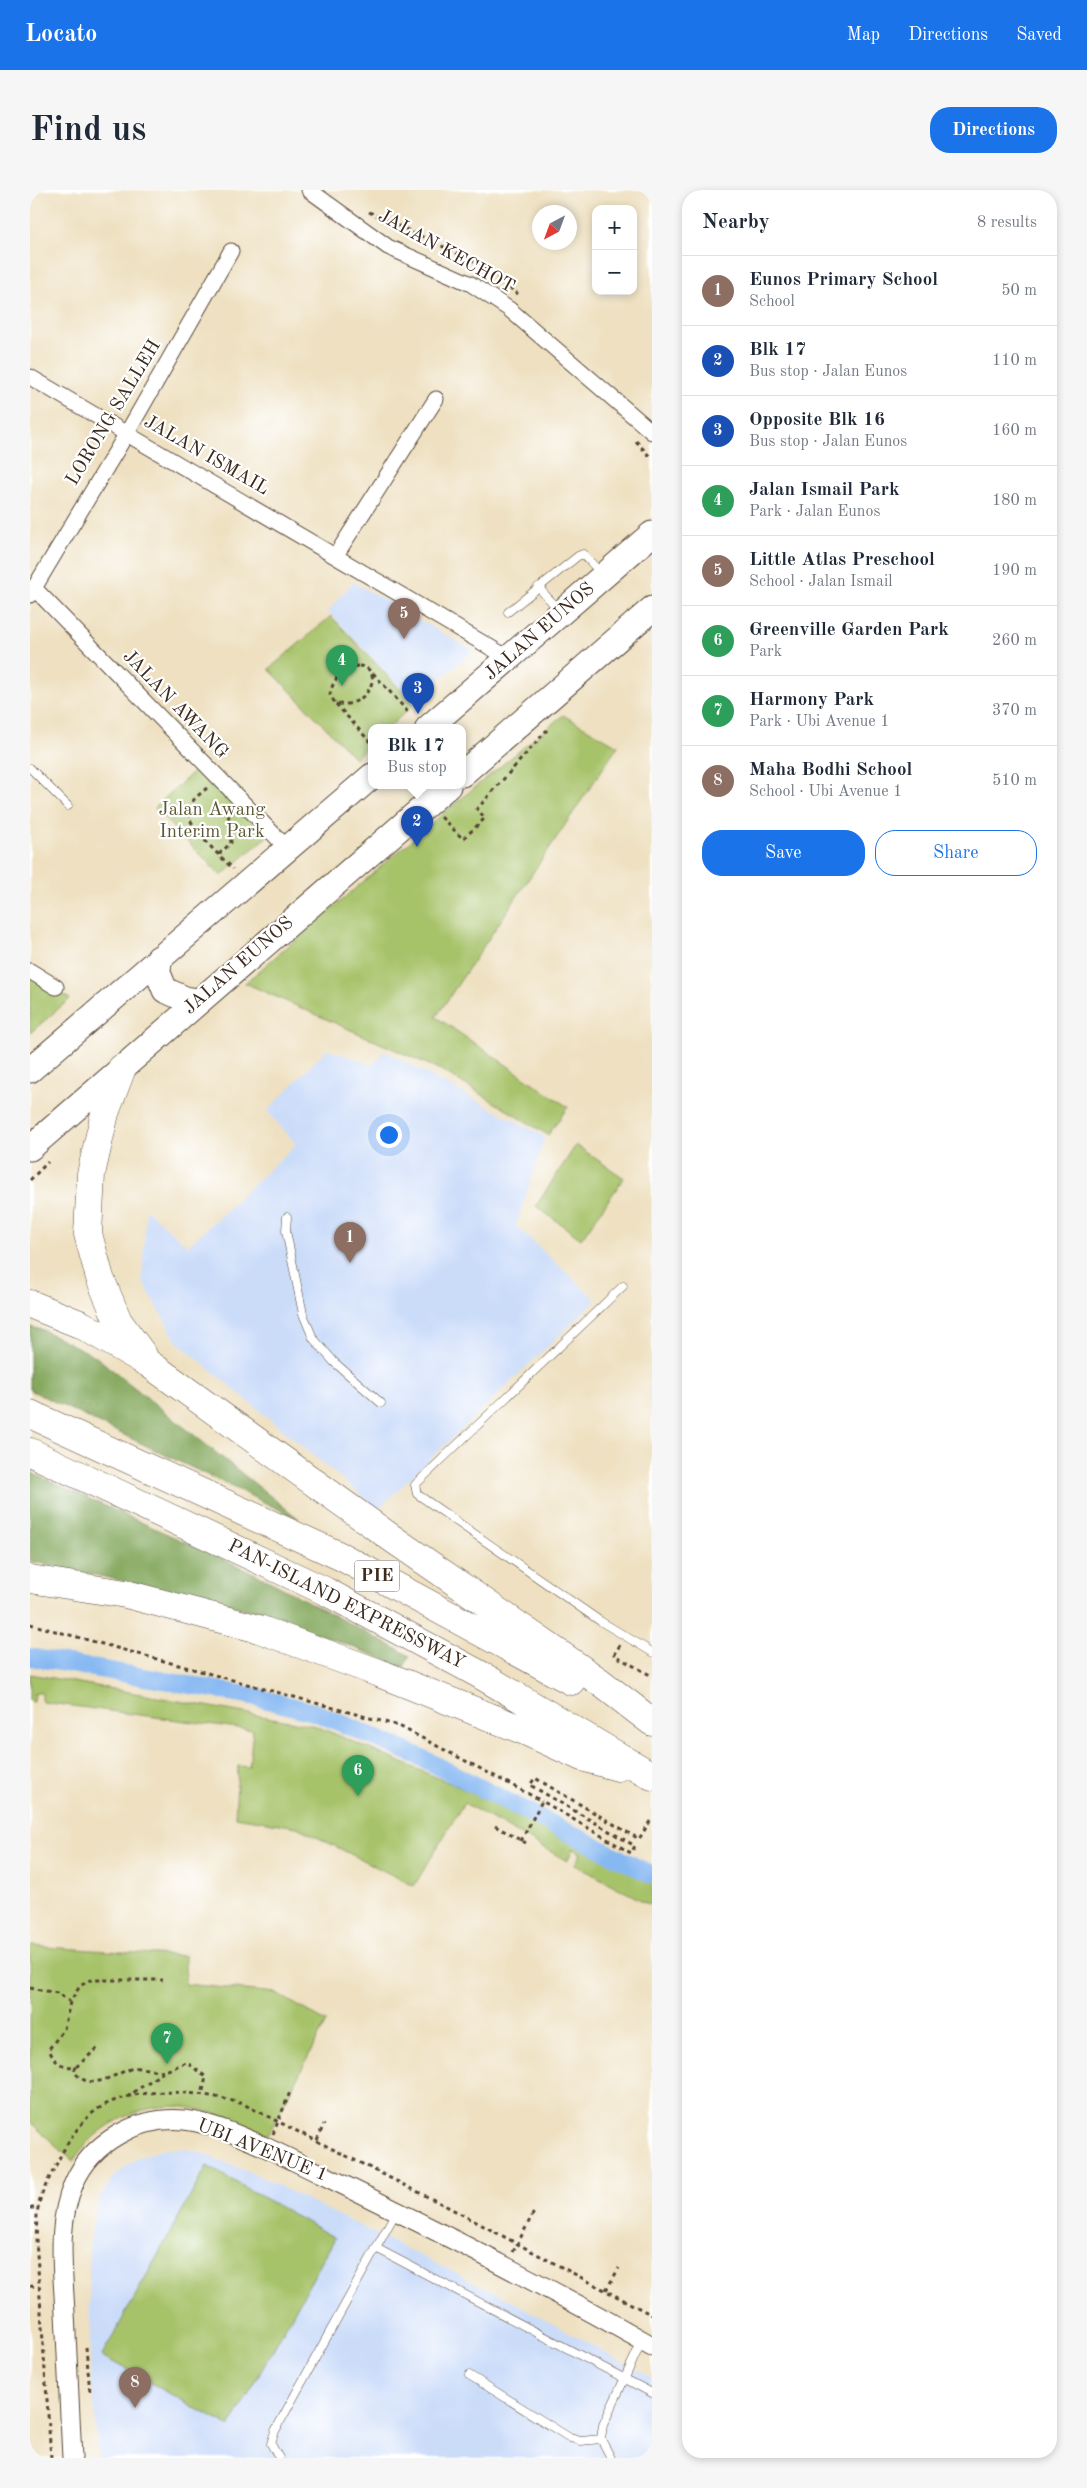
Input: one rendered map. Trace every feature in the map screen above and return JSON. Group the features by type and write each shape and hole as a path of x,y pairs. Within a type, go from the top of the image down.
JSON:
{"highway":[{"name":"JALAN EUNOS","path":"433,724 652,534"},
{"path":"627,556 639,552 652,554"},
{"path":"466,771 652,609"},
{"path":"30,1070 368,779"},
{"name":"JALAN EUNOS","path":"40,1154 122,1068 445,789"},
{"path":"159,958 158,974 165,990 185,999 199,1001"},
{"path":"122,1068 105,1113 91,1174 88,1234 100,1278 118,1321 148,1362"},
{"path":"30,1304 82,1325 148,1362 390,1537 600,1682 652,1724"},
{"name":"PAN-ISLAND EXPRESSWAY","path":"30,1414 342,1557 652,1724"},
{"name":"PAN-ISLAND EXPRESSWAY","path":"30,1452 325,1591 479,1674 651,1776"},
{"path":"30,1579 126,1594 259,1629 380,1673 525,1731 582,1757 651,1776"}],"street":[{"name":"JALAN KECHOT","path":"309,190 388,247 471,284 509,309 652,432"},
{"name":"LORONG SALLEH","path":"32,592 127,433 231,251"},
{"name":"JALAN ISMAIL","path":"30,377 336,555 510,659"},
{"path":"336,555 436,399"},
{"name":"JALAN AWANG","path":"32,592 288,849"},
{"path":"30,971 56,987"},
{"name":"UBI AVENUE 1","path":"72,2458 62,2240 67,2203 79,2172 96,2150 112,2138 137,2126 158,2120 197,2122 268,2149 506,2268 647,2343"}],"lane":[{"path":"508,612 583,554 590,559 604,576"},
{"path":"538,587 562,613"},
{"path":"30,768 68,806"},
{"path":"287,1217 286,1231 303,1314 313,1338 334,1362 381,1403"},
{"path":"623,1286 415,1485 414,1490 417,1494 600,1621 652,1652"},
{"path":"279,2458 271,2444 275,2431 396,2212"},
{"path":"376,2248 652,2393"},
{"path":"611,2458 601,2439 604,2425 624,2378 647,2343"},
{"path":"469,2375 570,2438 582,2441 601,2439"}],"path":[{"path":"632,437 652,459"},
{"path":"368,739 330,695 331,689 340,674 354,666 362,666 369,669 408,712"},
{"path":"334,701 346,705 363,697 372,684 372,675 369,669"},
{"path":"440,816 463,839 485,818 477,809 548,728"},
{"path":"218,778 191,804 188,816 195,828 233,869"},
{"path":"207,788 212,794"},
{"path":"219,854 231,843 228,810 222,804"},
{"path":"30,1180 40,1154"},
{"path":"30,1624 399,1726 542,1801 631,1853 635,1846 530,1785 535,1778 639,1839 652,1818"},
{"path":"620,1644 614,1655 652,1676"},
{"path":"521,1841 542,1801"},
{"path":"495,1826 526,1844"},
{"path":"76,2067 59,2064 52,2058 50,2049 64,2029 70,2002 80,1986 90,1980 163,1980"},
{"path":"30,1988 57,1993 70,2002"},
{"path":"100,2046 76,2067 74,2071 78,2076 84,2079 107,2081 134,2068 164,2071"},
{"path":"127,2097 164,2071 186,2062 206,2077 202,2095"},
{"path":"268,2149 290,2092"},
{"path":"317,2140 324,2124"},
{"path":"51,2458 36,2238 38,2208 61,2154 75,2134"},
{"path":"30,2208 38,2208"},
{"path":"506,2268 534,2212"},
{"path":"606,2290 619,2268"},
{"path":"30,2286 40,2287"},
{"path":"86,2346 90,2393"}],"shaded area":[{"path":"353,582 474,651 413,701 328,611"},
{"path":"327,1049 373,1065 384,1051 545,1137 516,1226 596,1300 378,1509 177,1342 142,1280 146,1209 188,1246 296,1144 267,1111"},
{"path":"164,2149 196,2151 261,2177 508,2299 652,2378 652,2458 98,2458 90,2359 89,2250 93,2220 100,2197 114,2176 137,2158"}],"green space":[{"path":"331,616 414,704 392,724 368,724 368,747 355,758 269,669"},
{"path":"563,715 618,746 436,1017 568,1107 548,1135 443,1071 245,983 440,816"},
{"name":"Jalan Awang Interim Park","path":"202,764 270,834 221,876 154,808"},
{"path":"30,974 70,999 30,1033"},
{"path":"576,1145 624,1178 581,1239 536,1206"},
{"path":"30,1327 43,1330 95,1356 299,1519 30,1390"},
{"path":"30,1472 258,1575 410,1656 404,1667 335,1640 226,1603 30,1561"},
{"path":"30,1674 316,1726 466,1790 652,1884 652,1906 575,1865 581,1853 573,1849 567,1861 464,1803 414,1886 297,1827 235,1817 238,1766 249,1767 253,1730 42,1702 42,1693 35,1693 34,1702 30,1701"},
{"path":"30,1946 185,1956 185,1984 276,1993 326,2022 268,2135 205,2111 178,2106 160,2107 126,2116 111,2125 96,2135 73,2161 30,2122"},
{"path":"207,2166 335,2238 230,2427 102,2356"}],"waterway":[{"path":"30,1657 252,1696 317,1713 418,1756 652,1875"}],"place":[{"name":"Little Atlas Preschool","path":"404,639"},
{"name":"Jalan Ismail Park","path":"342,686"},
{"name":"Opposite Blk 16","path":"418,714"},
{"name":"Blk 17","path":"417,847"},
{"name":"Eunos Primary School","path":"350,1263"},
{"name":"Greenville Garden Park","path":"358,1796"},
{"name":"Harmony Park","path":"167,2064"},
{"name":"Maha Bodhi School","path":"135,2408"}]}
